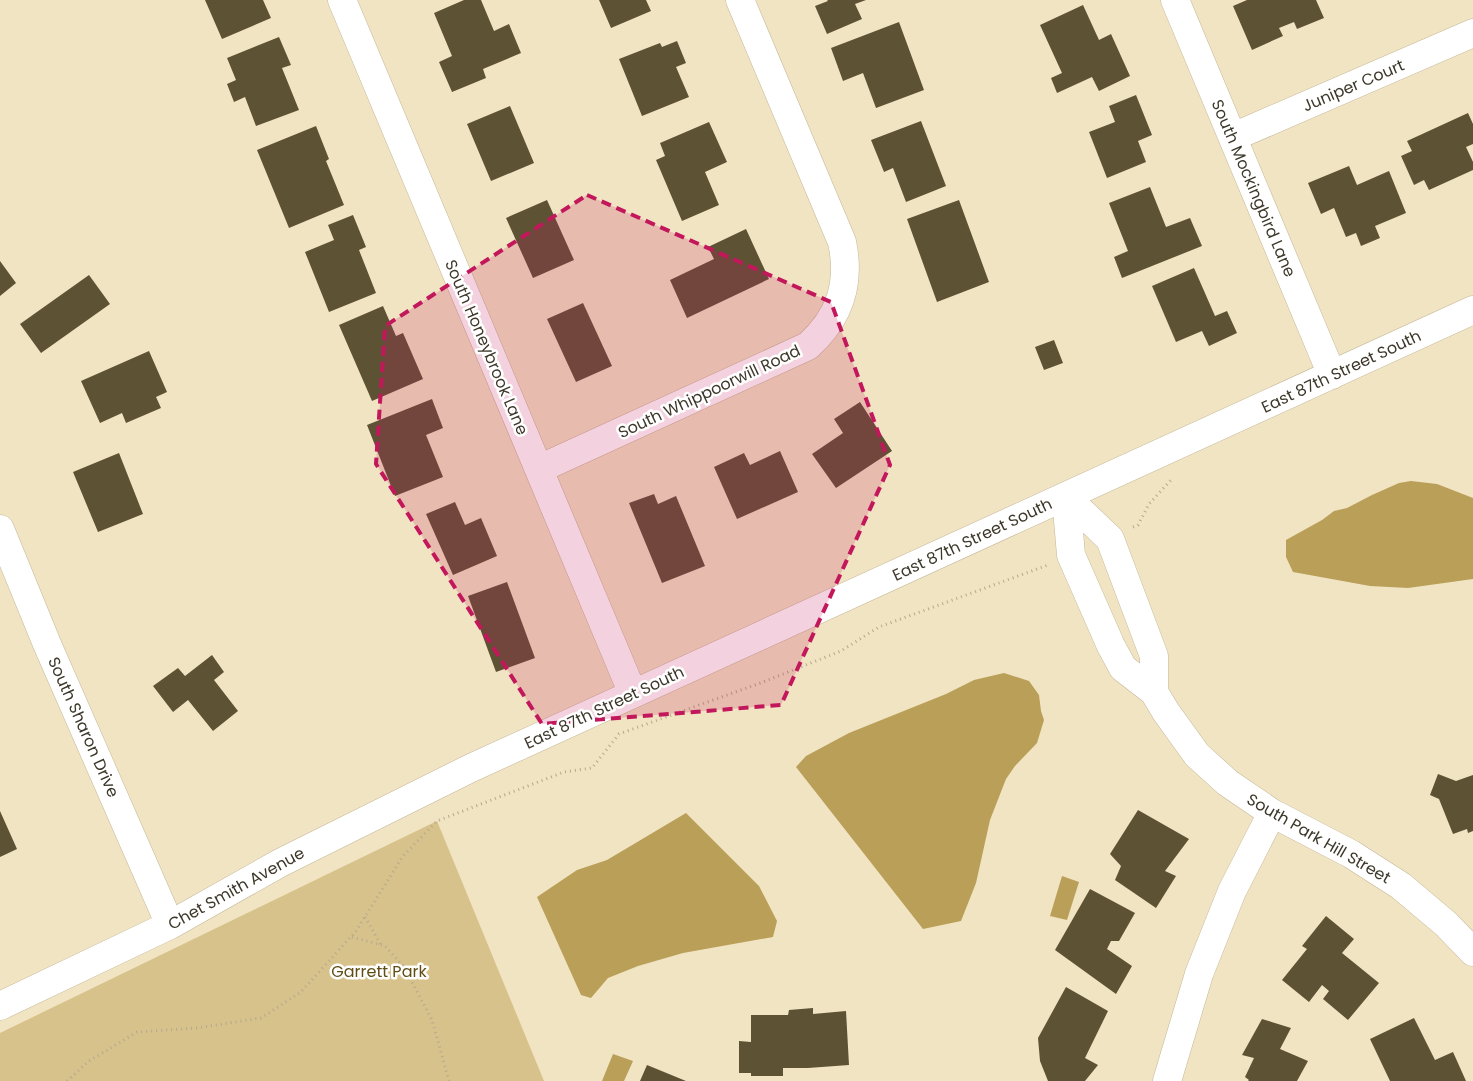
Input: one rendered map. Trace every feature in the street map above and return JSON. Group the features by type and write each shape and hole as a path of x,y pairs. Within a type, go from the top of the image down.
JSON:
{"street":[{"name":"South Honeybrook Lane","path":"342,0 633,694"},
{"name":"South Whippoorwill Road","path":"538,469 808,346 828,325 835,313 841,299 846,270 842,242 740,0"},
{"name":"South Mockingbird Lane","path":"1176,0 1332,375"},
{"name":"Juniper Court","path":"1233,137 1473,33"},
{"name":"East 87th Street South","path":"471,768 1473,310"},
{"path":"1066,497 1110,539 1154,656 1154,692"},
{"name":"South Park Hill Street","path":"1066,497 1071,555 1110,646 1124,668 1154,692 1166,712 1197,754 1228,783 1272,813 1351,854 1401,886 1446,924 1473,952"},
{"name":"South Sharon Drive","path":"0,529 47,644 170,925"},
{"name":"Chet Smith Avenue","path":"0,1006 170,925 280,862 471,768"},
{"path":"1167,1081 1199,974 1232,891 1272,813"}],"path":[{"path":"1138,525 1149,504 1169,481 1178,477"},
{"path":"67,1081 89,1061 137,1032 197,1028 261,1018 300,992 352,936 403,856 437,821 564,772 592,768 619,734 763,682 841,651 878,627 983,590 1052,563"},
{"path":"365,917 382,945"},
{"path":"352,936 385,946 404,967 432,1020 449,1081"}],"highlighted area":[{"path":"587,195 831,302 890,465 781,705 542,724 376,464 385,326"}],"green space":[{"name":"Garrett Park","path":"437,821 544,1081 0,1081 0,1033"}],"shaded area":[{"path":"1411,481 1437,484 1473,498 1473,579 1408,588 1370,586 1293,572 1286,557 1286,540 1334,511 1347,508 1399,483"},
{"path":"1004,673 1029,681 1039,695 1044,720 1037,743 1015,766 1006,779 990,820 976,883 961,921 923,929 796,767 806,756 849,733 946,694 974,680"},
{"path":"686,813 759,886 777,921 773,937 683,953 638,966 608,978 591,998 581,995 537,897 577,870 607,860"},
{"path":"1062,876 1079,882 1067,920 1050,916"},
{"path":"613,1054 633,1061 624,1081 602,1081"}],"building":[{"path":"205,0 263,0 271,18 222,39"},
{"path":"464,0 481,0 494,31 509,24 521,53 483,69 486,78 452,92 439,62 452,56 434,13"},
{"path":"599,0 646,0 651,11 611,28"},
{"path":"827,0 866,0 855,4 862,19 827,34 815,6"},
{"path":"1247,0 1316,0 1324,18 1297,29 1294,22 1279,28 1283,36 1252,50 1233,6"},
{"path":"1083,5 1099,40 1111,34 1130,76 1099,91 1092,77 1057,93 1051,78 1062,73 1040,25"},
{"path":"899,22 924,90 876,108 863,73 843,81 831,48"},
{"path":"279,37 291,65 282,68 299,110 256,126 245,97 234,102 227,84 236,80 227,58"},
{"path":"677,41 686,63 676,67 689,97 642,116 619,59 660,43 662,47"},
{"path":"1136,95 1152,135 1138,141 1146,162 1107,178 1089,132 1115,122 1109,106"},
{"path":"510,106 534,163 491,181 467,124"},
{"path":"1468,113 1473,124 1473,144 1466,147 1473,162 1473,170 1429,190 1424,180 1414,185 1401,156 1412,151 1407,141"},
{"path":"921,121 946,186 906,202 893,168 884,172 871,140"},
{"path":"709,122 727,162 705,172 719,205 682,221 656,160 665,156 660,143"},
{"path":"316,126 329,159 326,161 344,205 289,228 257,150"},
{"path":"1349,166 1357,185 1389,171 1406,213 1375,226 1380,238 1361,246 1356,233 1346,237 1334,208 1321,214 1308,183"},
{"path":"1150,187 1166,227 1190,218 1202,246 1122,278 1114,257 1128,251 1109,203"},
{"path":"547,200 574,260 533,278 506,218"},
{"path":"959,200 989,282 937,302 907,219"},
{"path":"353,215 366,247 359,250 376,293 329,312 305,252 334,240 328,225"},
{"path":"746,229 769,279 687,318 670,280 714,259 708,247"},
{"path":"0,261 16,283 0,296"},
{"path":"1194,268 1215,316 1227,311 1237,333 1209,346 1202,331 1176,342 1152,286"},
{"path":"89,275 110,304 41,353 20,324"},
{"path":"583,303 612,366 576,382 547,319"},
{"path":"383,306 396,336 403,333 423,379 372,401 339,325"},
{"path":"1054,340 1063,363 1044,370 1035,347"},
{"path":"149,351 167,392 156,397 161,408 126,423 122,413 100,423 81,381"},
{"path":"432,399 443,428 426,435 443,477 395,496 367,425"},
{"path":"860,402 892,451 836,488 812,454 843,433 834,419"},
{"path":"780,451 798,492 737,519 714,467 744,453 750,465"},
{"path":"119,453 143,514 98,532 73,472"},
{"path":"654,494 658,504 676,496 705,566 662,583 629,503"},
{"path":"455,502 465,525 481,518 497,556 453,575 426,514"},
{"path":"507,582 535,658 496,672 468,596"},
{"path":"212,655 224,672 214,680 238,711 213,731 188,700 173,712 153,686 178,668 185,676"},
{"path":"1438,774 1456,781 1473,775 1473,831 1468,833 1467,829 1453,834 1439,799 1430,795"},
{"path":"1138,810 1189,839 1165,871 1176,876 1156,908 1115,880 1121,866 1110,854"},
{"path":"0,811 17,849 0,857"},
{"path":"1090,889 1135,913 1119,941 1111,941 1107,949 1132,966 1116,994 1055,950"},
{"path":"1326,916 1354,939 1342,953 1379,983 1348,1020 1323,999 1329,991 1322,985 1309,1002 1282,980 1307,949 1302,946"},
{"path":"1066,987 1108,1011 1085,1058 1098,1065 1085,1081 1048,1081 1040,1061 1038,1038"},
{"path":"813,1008 813,1014 846,1011 849,1065 783,1068 783,1076 751,1076 751,1073 739,1073 739,1041 751,1042 751,1015 788,1015 789,1010"},
{"path":"1414,1018 1435,1060 1453,1052 1466,1081 1390,1081 1370,1039"},
{"path":"1262,1019 1291,1028 1280,1049 1308,1061 1297,1081 1248,1081 1245,1077 1254,1058 1242,1055"},
{"path":"647,1065 686,1081 640,1081"}]}
